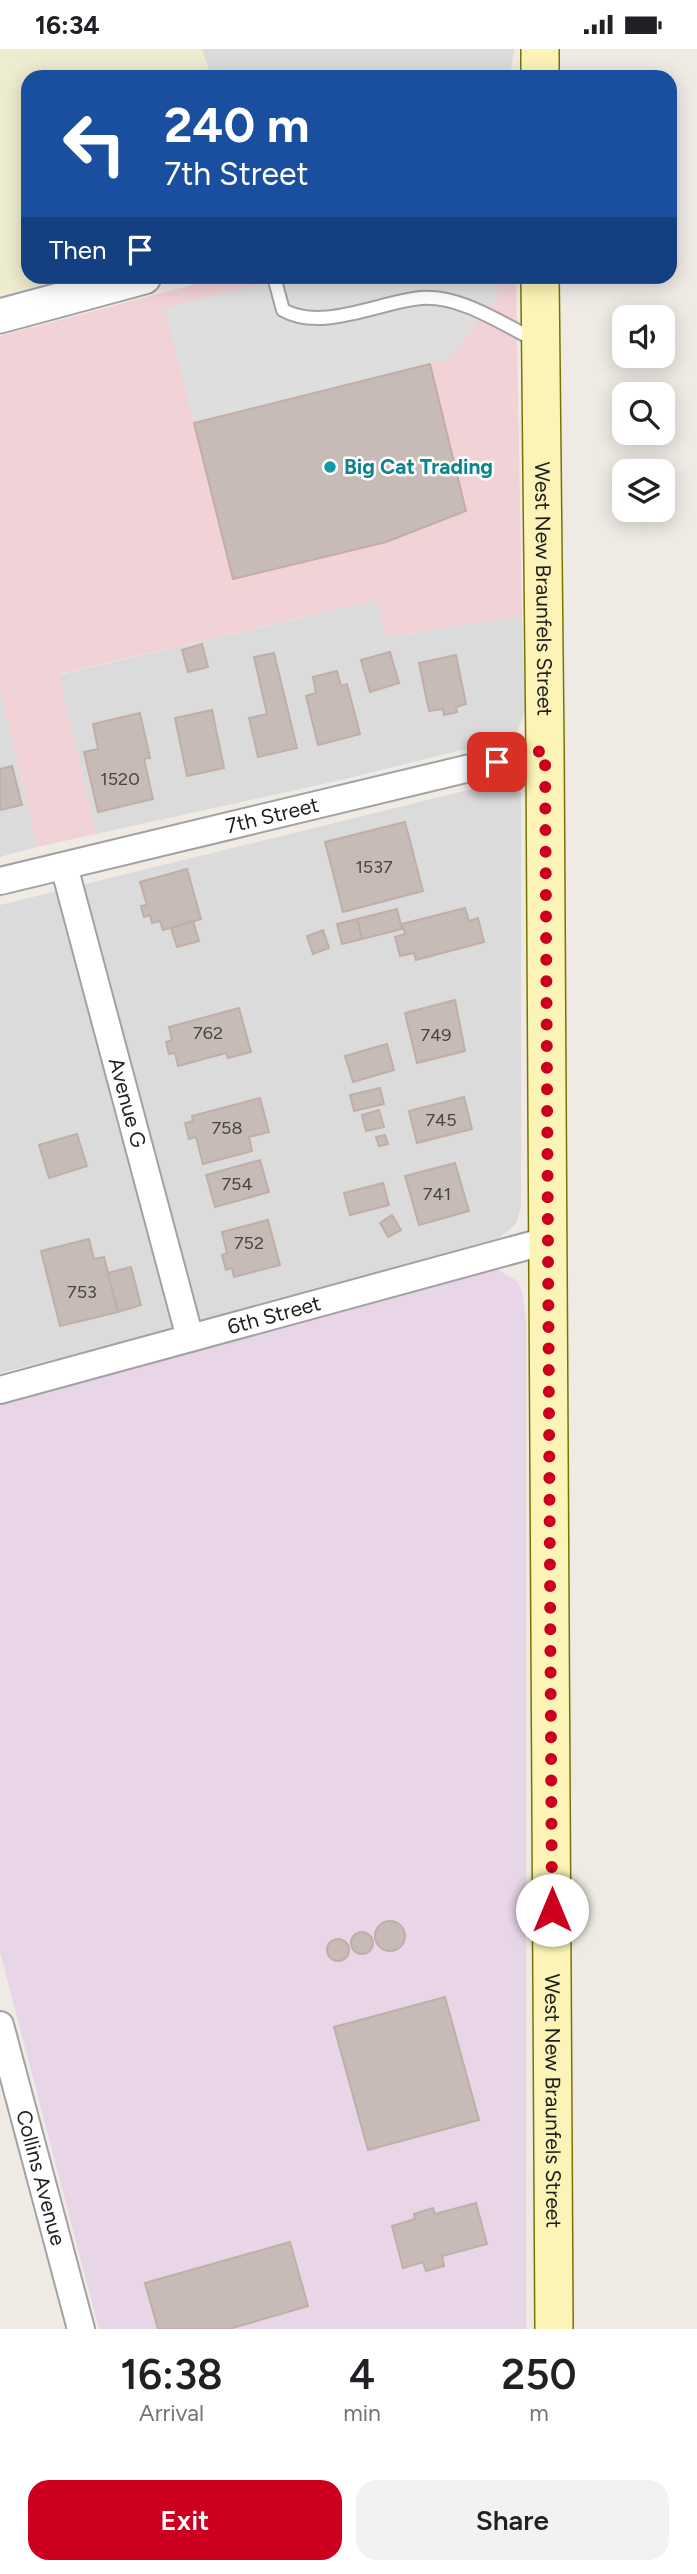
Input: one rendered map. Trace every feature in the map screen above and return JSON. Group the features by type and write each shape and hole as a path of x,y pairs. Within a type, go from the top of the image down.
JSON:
{"main road":[{"path":"540,49 540,70"},
{"name":"West New Braunfels Street","path":"540,284 554,2329"}],"street":[{"path":"0,316 118,284"},
{"name":"7th Street","path":"0,881 545,750"},
{"name":"Avenue G","path":"64,866 190,1338"},
{"name":"6th Street","path":"0,1390 546,1241"},
{"name":"Collins Avenue","path":"0,2025 81,2329"}],"lane":[{"path":"276,284 283,310 296,317 333,316 422,298 451,301 467,306 541,342"}],"shaded area":[{"path":"0,49 202,49 209,70 21,70 21,284 42,284 0,295"},
{"path":"202,49 514,49 511,70 209,70"},
{"path":"196,284 516,284 522,616 386,637 377,600 59,674 96,834 37,847 0,689 0,336"},
{"path":"262,284 497,284 498,295 451,358 194,423 164,308"},
{"path":"377,600 387,637 522,616 525,713 517,731 506,739 341,780 96,834 58,675"},
{"path":"0,689 37,847 0,857"},
{"path":"505,781 514,784 521,794 521,1206 516,1224 499,1238 156,1334 0,1373 0,905"},
{"path":"489,1270 499,1270 518,1282 526,1317 526,2329 99,2329 0,1952 0,1400"}],"building":[{"name":"Big Cat Trading","path":"430,364 466,511 386,542 233,579 194,423"},
{"path":"202,644 208,667 188,672 182,650"},
{"path":"390,652 399,683 370,692 361,660"},
{"path":"274,653 297,748 258,757 249,718 267,714 254,657"},
{"path":"456,655 466,704 456,707 457,712 444,715 443,709 429,711 419,663"},
{"path":"337,671 341,686 347,684 360,734 318,745 306,696 316,693 313,677"},
{"path":"212,710 224,768 187,776 175,718"},
{"path":"140,713 150,758 144,759 153,799 98,812 84,752 98,749 93,724"},
{"path":"12,766 22,805 0,810 0,769"},
{"path":"405,822 423,891 343,912 325,842"},
{"path":"187,869 201,919 163,930 160,921 152,923 150,915 144,917 141,906 147,905 140,882"},
{"path":"465,908 469,921 478,918 484,942 416,960 414,953 400,956 395,937 405,934 402,924"},
{"path":"397,909 402,929 362,939 357,919"},
{"path":"357,919 362,939 342,944 337,924"},
{"path":"193,921 199,941 177,947 171,928"},
{"path":"323,930 329,948 313,954 307,936"},
{"path":"455,1000 465,1051 417,1063 405,1013"},
{"path":"239,1008 251,1052 228,1058 226,1053 178,1066 175,1053 169,1054 166,1042 172,1040 169,1027"},
{"path":"387,1044 394,1070 353,1082 345,1056"},
{"path":"380,1088 384,1104 354,1111 350,1095"},
{"path":"464,1097 472,1129 417,1143 409,1111"},
{"path":"260,1098 269,1132 249,1137 252,1151 203,1164 196,1137 189,1139 185,1123 193,1121 192,1116"},
{"path":"379,1110 384,1127 366,1131 362,1115"},
{"path":"77,1134 87,1166 49,1178 39,1145"},
{"path":"385,1135 388,1144 379,1146 376,1137"},
{"path":"260,1160 269,1192 215,1207 206,1175"},
{"path":"455,1163 469,1211 419,1225 405,1176"},
{"path":"383,1183 389,1205 350,1215 344,1193"},
{"path":"392,1215 401,1230 388,1237 380,1223"},
{"path":"268,1220 280,1265 234,1277 232,1268 226,1270 222,1255 227,1253 222,1232"},
{"path":"89,1239 94,1259 104,1257 118,1312 60,1326 41,1251"},
{"path":"131,1267 141,1305 118,1312 108,1273"},
{"path":"390,1921 401,1925 405,1936 401,1947 390,1951 379,1947 375,1936 379,1925"},
{"path":"362,1932 372,1939 373,1943 366,1953 362,1954 352,1947 351,1943 358,1933"},
{"path":"338,1939 348,1946 349,1950 342,1960 338,1961 328,1954 327,1950 334,1940"},
{"path":"445,1997 479,2120 368,2150 334,2027"},
{"path":"476,2203 487,2244 442,2256 444,2266 426,2271 423,2262 403,2268 392,2226 415,2219 414,2214 433,2208 435,2214"},
{"path":"290,2242 308,2306 229,2329 158,2329 145,2283"}],"place":[{"name":"Big Cat Trading","path":"330,467"}],"route":[{"path":"497,762 545,750 552,1910"}]}
